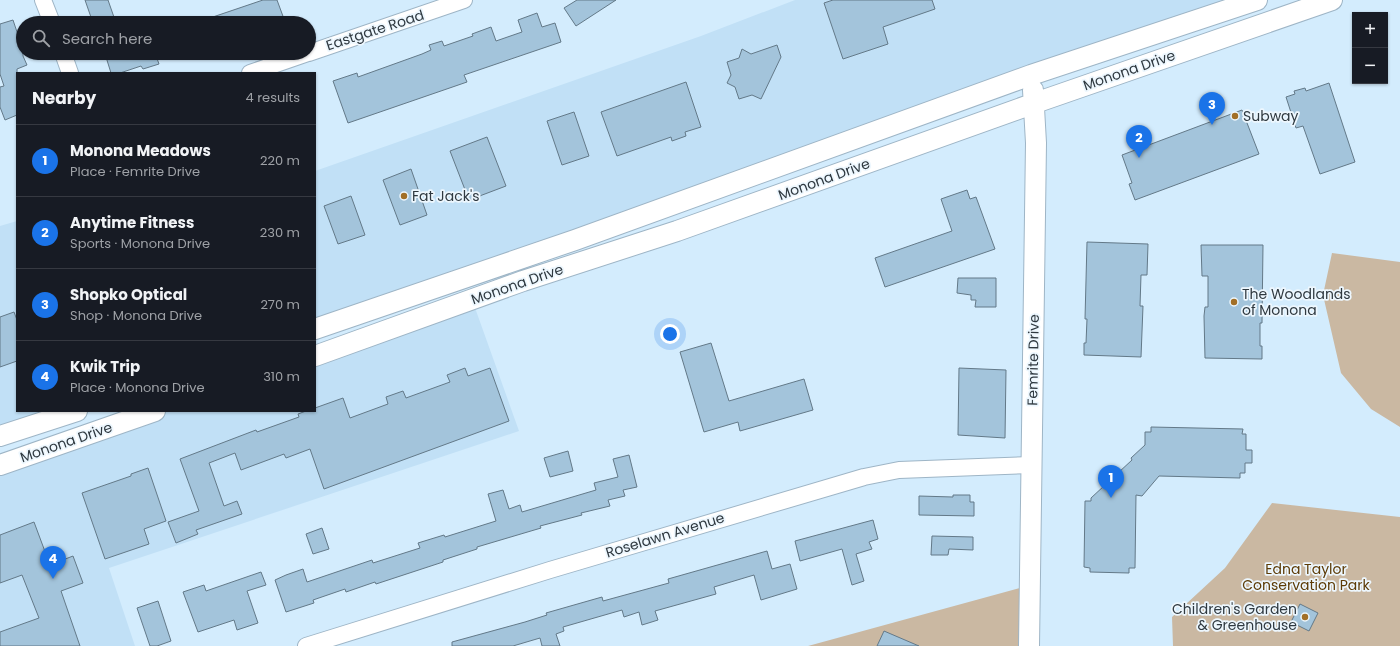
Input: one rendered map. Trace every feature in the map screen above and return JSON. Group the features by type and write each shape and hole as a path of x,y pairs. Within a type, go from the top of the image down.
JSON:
{"street":[{"path":"43,0 49,16"},
{"name":"Eastgate Road","path":"316,51 464,0"},
{"name":"Monona Drive","path":"316,329 590,234 1031,75 1257,0"},
{"name":"Monona Drive","path":"316,356 523,281 677,231 1034,103 1332,0"},
{"path":"65,60 70,72"},
{"name":"Eastgate Road","path":"253,72 288,60"},
{"name":"Femrite Drive","path":"1029,646 1036,143 1031,75"},
{"name":"Monona Drive","path":"0,436 74,412"},
{"name":"Monona Drive","path":"0,465 152,412"},
{"path":"46,422 54,446"},
{"name":"Roselawn Avenue","path":"306,646 550,570 864,477 899,470 1032,464"}],"shaded area":[{"path":"795,0 1257,0 316,329 316,171 701,36"},
{"path":"16,221 16,412 47,412 0,436 0,226"},
{"path":"474,305 519,431 109,568 135,646 0,646 0,465 152,412 316,412 316,356"}],"green space":[{"path":"1332,253 1400,262 1400,427 1371,409 1341,373 1323,295"},
{"name":"Edna Taylor Conservation Park","path":"1272,503 1400,517 1400,646 1173,646 1172,617 1225,568"},
{"path":"1020,588 1022,646 808,646"}],"building":[{"path":"85,0 108,0 114,16 91,16"},
{"path":"263,0 277,0 283,16 216,16"},
{"path":"577,0 616,0 576,26 564,8"},
{"path":"833,0 932,0 935,9 883,27 888,44 843,59 824,3"},
{"path":"537,13 542,27 555,23 561,42 464,75 467,82 348,123 333,81 357,73 358,77 431,50 429,45 442,41 444,46 473,36 472,34 491,27 496,41 522,32 518,20"},
{"path":"13,20 16,29 16,60 25,60 27,65 17,69 16,72 16,115 5,120 0,107 0,87 4,86 0,74 0,24"},
{"path":"777,45 781,57 761,99 752,95 739,99 735,87 727,83 731,75 727,62 739,58 742,49 751,54"},
{"path":"107,60 158,60 159,64 143,69 141,66 123,72 111,72"},
{"path":"686,82 701,127 685,132 686,136 672,141 671,137 617,156 601,112"},
{"path":"1329,83 1355,162 1320,174 1303,126 1296,128 1286,97 1295,94 1294,91 1305,88 1306,91"},
{"path":"1242,110 1259,154 1135,200 1129,184 1132,183 1122,155"},
{"path":"574,112 589,156 562,165 547,121"},
{"path":"487,137 506,186 469,200 450,151"},
{"path":"411,169 427,215 400,225 383,180"},
{"path":"967,190 970,199 976,197 995,249 885,287 875,258 952,231 941,199"},
{"path":"351,196 365,235 338,244 324,206"},
{"path":"1087,242 1148,244 1147,275 1141,275 1140,306 1143,306 1141,357 1084,355 1087,319 1085,319"},
{"name":"The Woodlands of Monona","path":"1201,245 1263,245 1262,323 1260,323 1260,346 1262,346 1262,359 1205,358 1204,316 1205,307 1208,307 1208,276 1202,276"},
{"path":"958,278 996,278 996,307 975,307 976,300 971,300 971,295 957,293"},
{"path":"14,312 16,317 16,361 0,367 0,317"},
{"path":"711,343 729,401 804,379 813,410 740,431 738,422 704,432 680,352"},
{"path":"465,368 468,376 490,368 509,421 324,489 310,449 286,458 284,454 241,470 235,453 209,463 224,506 237,501 242,514 196,530 198,534 176,543 168,522 199,511 180,459 256,430 257,432 299,417 298,414 303,412 316,412 316,408 343,398 350,418 388,404 386,397 403,391 406,398 450,382 447,375"},
{"path":"959,368 1006,370 1005,438 958,435"},
{"path":"1151,427 1243,429 1242,434 1246,434 1246,450 1252,450 1252,463 1245,463 1245,473 1240,473 1240,478 1159,476 1142,496 1136,495 1135,568 1129,568 1129,573 1090,572 1090,568 1084,567 1085,501 1091,501 1091,498 1132,460 1131,458 1145,445 1145,432 1151,432"},
{"path":"568,451 573,471 550,477 544,458"},
{"path":"629,455 637,487 623,490 625,496 608,500 610,506 581,513 582,515 540,526 541,528 477,547 477,549 443,560 443,562 376,584 375,582 346,592 345,589 313,600 314,603 286,612 275,580 303,569 307,582 372,560 373,563 420,548 418,543 444,535 445,537 496,521 488,494 503,490 509,509 520,505 522,512 596,490 594,483 618,477 613,459"},
{"path":"148,468 166,521 144,529 149,544 105,559 82,493 131,476 131,474"},
{"path":"953,495 970,495 970,502 974,502 974,516 919,515 919,496 953,497"},
{"path":"873,520 878,539 869,542 872,549 856,554 864,581 852,585 842,549 800,561 795,541"},
{"path":"34,522 50,565 73,556 83,583 61,591 80,646 0,646 0,632 39,618 22,575 0,583 0,535"},
{"path":"322,528 329,549 313,554 306,534"},
{"path":"932,536 973,537 973,550 949,549 948,555 931,555"},
{"path":"767,551 772,569 790,564 797,589 761,600 754,575 714,587 716,594 655,611 658,620 642,625 639,612 624,617 622,610 563,627 564,631 556,634 560,646 542,646 540,638 513,646 452,646 452,642 525,622 547,615 546,613 602,597 603,601 669,583 668,579"},
{"path":"261,572 266,585 247,591 258,623 237,630 234,620 198,632 183,592 204,585 206,591"},
{"path":"158,601 171,641 157,646 150,646 137,608"},
{"name":"Children's Garden & Greenhouse","path":"1300,604 1318,613 1309,631 1291,622"},
{"path":"884,631 919,646 877,646"}],"place":[{"name":"Subway","path":"1235,116"},
{"name":"Shopko Optical","path":"1212,125"},
{"name":"Anytime Fitness","path":"1139,158"},
{"name":"Fat Jack's","path":"404,196"},
{"name":"The Woodlands of Monona","path":"1234,302"},
{"name":"Monona Meadows","path":"1111,498"},
{"name":"Kwik Trip","path":"53,579"},
{"name":"Children's Garden & Greenhouse","path":"1305,617"}]}
